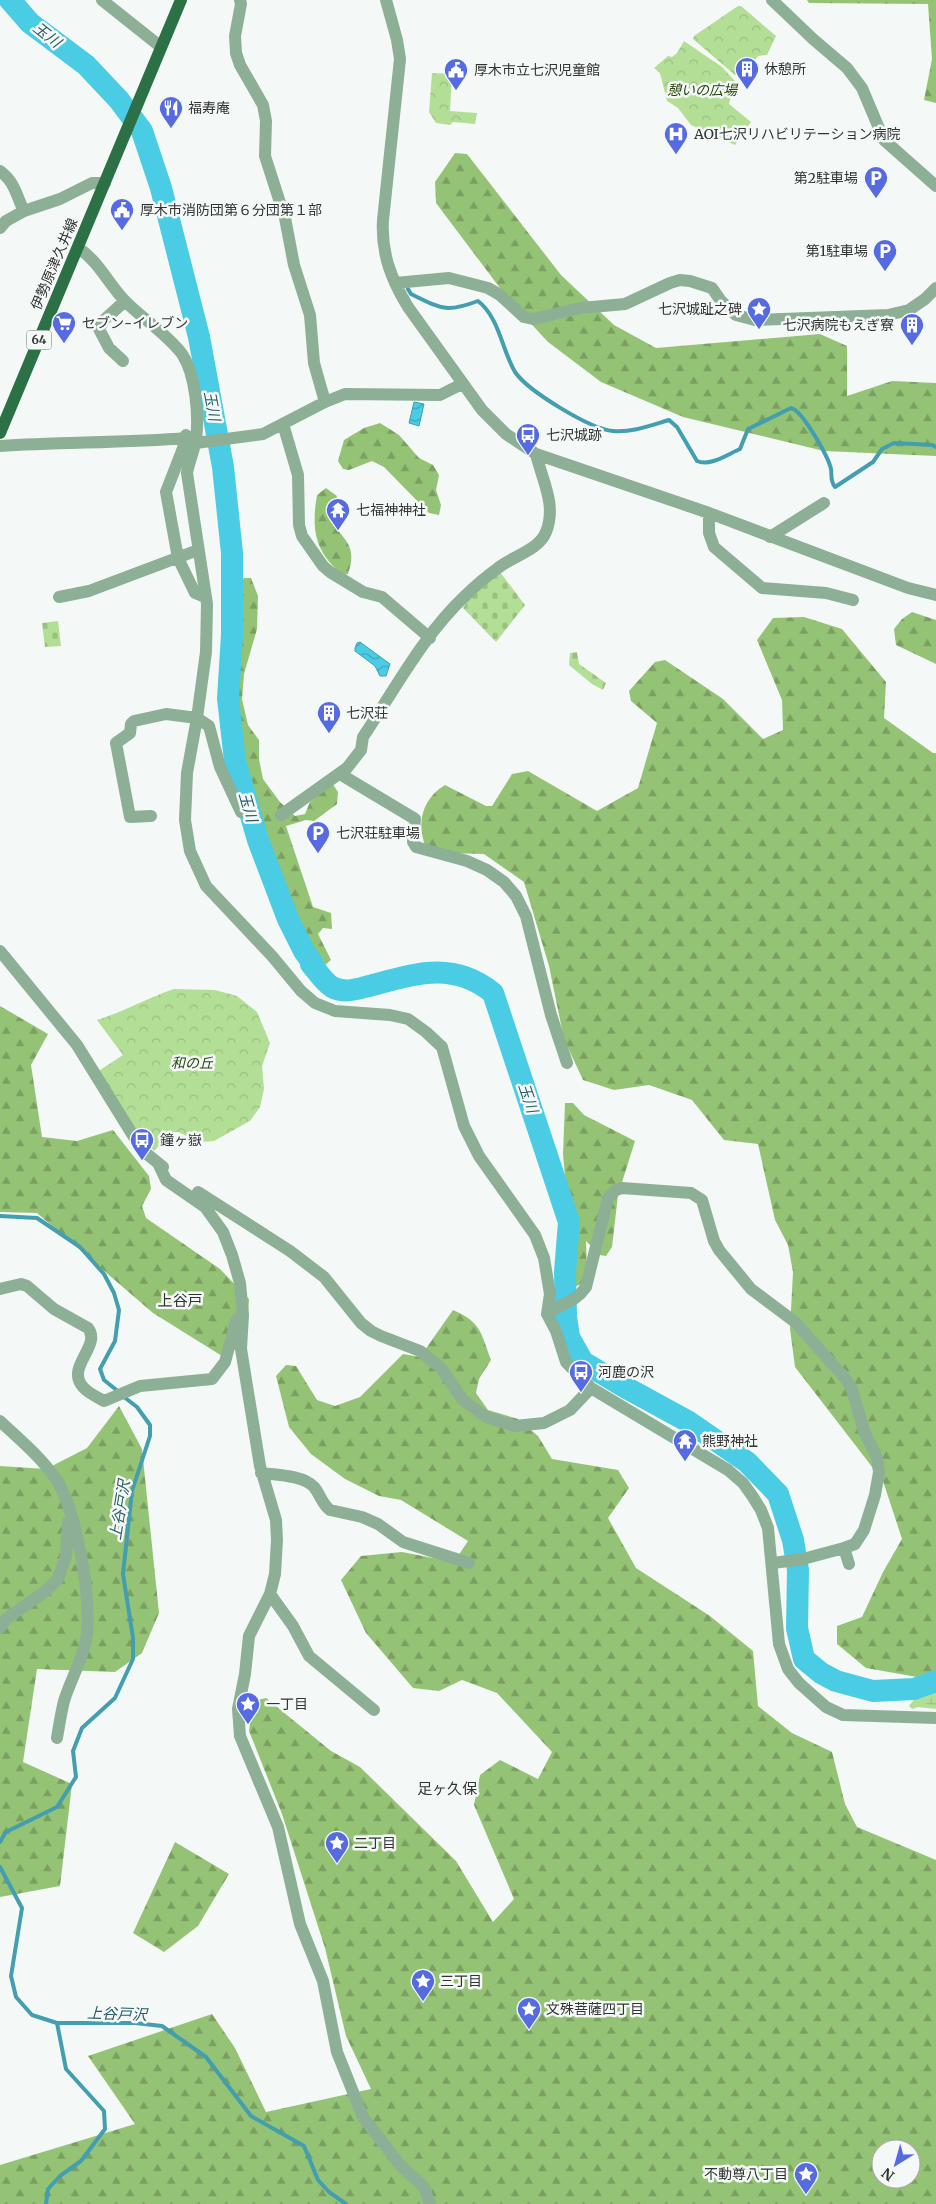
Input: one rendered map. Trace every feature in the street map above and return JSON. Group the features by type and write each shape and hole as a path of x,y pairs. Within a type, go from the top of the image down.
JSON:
{"main road":[{"name":"64","path":"161,47 181,0"},
{"name":"伊勢原津久井線","path":"0,433 161,47"}],"street":[{"path":"102,0 161,47"},
{"path":"240,0 241,4 235,36 236,53 240,65 263,105 266,121 265,156 285,218 294,265 310,315 314,363 325,402"},
{"path":"386,0 396,33 400,59 382,233 385,255 395,283 408,307 482,410 506,434 536,454 709,513 908,588 936,595"},
{"path":"772,0 806,33 847,68 862,88 884,140 936,186"},
{"path":"0,171 10,179 16,188 24,211"},
{"path":"0,228 24,211 60,199 92,183 104,183"},
{"path":"78,248 88,254 125,301 171,342 183,356 191,375 198,422 166,492 178,558 195,593 206,597"},
{"path":"395,283 449,278 488,288 500,295 524,317 533,319 580,308 625,304 670,282 680,280 712,288 729,310 745,319 755,320 888,315 909,310 925,299 936,288"},
{"path":"123,361 109,348 99,329 104,320 125,301"},
{"path":"0,446 189,439 209,442 232,440 263,434 325,402 352,394 440,395 462,384"},
{"path":"283,424 298,475 299,526 302,536 323,566 330,572 363,592 382,597 430,638"},
{"path":"189,439 190,457 187,473 206,597 206,652 198,718 187,773 185,820 190,852 206,886 272,956 301,991 315,1003 335,1011 390,1015 408,1019 442,1047 464,1126 479,1156 535,1235 541,1250 550,1294 551,1311 566,1362 591,1388 728,1470 743,1483 761,1510 770,1537 780,1644 788,1669 809,1693 826,1707 844,1715 936,1718"},
{"path":"281,815 325,782 340,774 361,750 363,737 430,638 467,594 499,567 539,543 546,534 551,516 549,494 536,454"},
{"path":"770,537 824,503"},
{"path":"709,513 709,533 714,547 762,588 826,593 853,600"},
{"path":"59,597 89,591 198,550"},
{"path":"151,816 130,816 116,743 130,733 131,724 134,721 166,714 198,718 209,726 220,767 240,812"},
{"path":"340,774 415,820 414,842 416,848 467,861 487,870 504,882 516,896 526,916 551,1015 567,1063"},
{"path":"0,951 76,1045 142,1150 158,1164 220,1207 290,1251 324,1277 361,1322 371,1331 420,1350 441,1368 463,1400 486,1417 515,1426 544,1423 570,1410 591,1388"},
{"path":"158,1164 166,1180 205,1207 223,1232 240,1283 243,1314 241,1349 261,1472 276,1520 275,1574 270,1594 249,1636 245,1674 238,1709 240,1736 278,1827 300,1924 323,1981 337,2052 362,2117 400,2165 424,2187 430,2204"},
{"path":"551,1311 578,1299 586,1286 608,1198 616,1190 622,1188 691,1193 702,1200 714,1241 750,1289 795,1322 842,1374 852,1389 864,1431 877,1458 879,1472 875,1495 864,1530 856,1544 797,1560 773,1563"},
{"path":"0,1289 21,1284 26,1286 54,1309 88,1328 92,1333 93,1339 81,1359 78,1370 80,1380 83,1387 104,1401 140,1386 212,1379 225,1362 236,1321 243,1314"},
{"path":"0,1421 38,1458 56,1479 68,1507 81,1555 89,1623 86,1643 64,1701 57,1738"},
{"path":"261,1472 304,1481 314,1487 325,1507 330,1510 362,1517 378,1524 403,1542 469,1563"},
{"path":"0,1628 6,1619 58,1579 66,1556 68,1507"},
{"path":"844,1548 849,1564"},
{"path":"270,1594 293,1626 309,1656 374,1710"}],"green space":[{"path":"807,0 936,0 936,103 924,100 932,59 928,4 809,3"},
{"path":"738,6 741,6 776,36 767,55 758,56 752,64 735,75 693,39 694,36"},
{"name":"憩いの広場","path":"684,41 722,67 735,81 729,104 751,122 735,145 691,125 678,108 667,101 660,73 654,68 668,56 672,57 677,53"},
{"path":"432,73 452,74 450,111 477,113 475,124 453,122 450,125 436,123 429,112"},
{"path":"455,153 467,154 561,275 614,325 656,348 820,334 847,346 847,396 892,381 936,383 936,456 824,451 683,417 601,382 548,342 509,300 436,203 435,182"},
{"path":"380,423 399,435 419,458 433,465 439,475 436,490 441,505 439,515 429,513 384,467 372,461 349,470 343,469 338,461 344,440 364,428"},
{"path":"326,488 337,496 330,521 349,545 351,565 348,574 343,575 326,558 317,540 315,508 317,495"},
{"path":"500,572 525,605 496,642 463,608 469,599"},
{"path":"244,578 251,578 258,596 257,629 244,674 242,699 248,725 259,740 259,759 263,779 280,802 295,816 305,814 310,802 332,783 338,792 337,804 314,821 306,820 286,826 313,907 331,913 332,929 323,928 318,934 331,960 324,966 315,957 303,934 295,925 272,865 271,848 261,825 247,819 239,798 232,769 241,758 242,743 233,704 232,688 237,584"},
{"path":"912,612 936,620 936,664 896,645 894,629 902,619"},
{"path":"804,617 842,629 886,682 884,718 933,753 936,753 936,1670 917,1677 866,1668 837,1644 837,1626 862,1617 883,1572 902,1539 883,1481 795,1367 790,1329 793,1272 788,1245 775,1220 758,1144 724,1140 692,1100 649,1085 614,1090 583,1080 564,1039 549,966 524,882 484,854 446,853 426,848 422,830 423,812 426,804 445,785 486,806 492,806 512,774 528,771 597,811 638,788 657,723 631,701 629,691 655,662 665,660 723,699 763,739 783,730 782,700 757,640 773,618"},
{"path":"58,621 61,646 45,647 42,623"},
{"path":"577,652 579,664 606,683 603,690 592,684 569,665 570,653"},
{"name":"和の丘","path":"174,989 215,990 237,996 257,1012 270,1043 262,1066 264,1089 260,1107 250,1121 214,1141 200,1142 178,1132 172,1132 154,1151 129,1122 97,1072 123,1055 97,1020"},
{"path":"0,1006 48,1034 31,1065 42,1137 77,1141 113,1130 149,1176 151,1189 142,1206 146,1218 220,1269 249,1299 246,1344 222,1356 153,1313 37,1213 0,1212"},
{"path":"565,1103 573,1103 584,1115 635,1141 618,1195 612,1247 606,1256 600,1255 586,1241 587,1274 583,1284 573,1287 566,1279 570,1236 563,1154"},
{"path":"453,1310 475,1324 482,1335 491,1360 479,1379 476,1393 488,1410 518,1419 538,1436 552,1459 618,1470 629,1488 608,1518 636,1568 710,1616 753,1651 758,1706 792,1733 832,1752 845,1804 857,1827 936,1860 936,2204 0,2204 0,2165 135,2124 88,2056 212,2014 235,2048 266,2112 371,2089 346,2036 325,1948 282,1814 249,1731 253,1701 266,1698 331,1751 360,1767 456,1861 493,1922 514,1899 474,1805 480,1775 500,1760 538,1779 552,1752 497,1693 462,1680 439,1691 413,1688 366,1633 341,1580 361,1556 402,1552 454,1562 468,1541 401,1500 379,1496 345,1479 311,1454 289,1427 276,1376 286,1365 296,1366 317,1400 335,1406 360,1397 403,1354 420,1357"},
{"path":"119,1406 142,1449 159,1613 142,1653 115,1672 37,1669 23,1762 72,1784 60,1886 0,1897 0,1466 46,1469 87,1448"},
{"path":"936,1687 936,1709 918,1707 912,1709 909,1706 920,1692"},
{"path":"175,1842 229,1874 198,1926 164,1952 133,1933"}],"water":[{"path":"414,402 424,404 419,426 409,423"},
{"path":"360,642 390,664 386,676 380,676 375,666 355,651 357,643"}],"waterway":[{"name":"玉川","path":"10,0 30,23 86,65 119,100 142,131 161,188 199,337 223,467 232,553 232,635 228,698 235,761 258,840 288,919 304,951 312,962 311,964 329,985 340,990 357,989 415,975 446,973 462,976 477,982 493,993 569,1222 565,1272 566,1317 569,1337 583,1362 689,1422 747,1462 778,1494 793,1540 798,1570 797,1628 804,1659 821,1673 836,1681 873,1691 914,1689 936,1681"},
{"path":"408,289 411,294 444,308 458,307 478,301 496,325 515,372 533,389 560,408 603,429 627,431 669,420 677,427 697,461 713,461 740,449 748,429 791,408 808,425 820,445 829,463 835,487 873,462 882,449 894,443 932,445 936,447"},
{"name":"上谷戸沢","path":"0,1216 37,1218 80,1247 104,1274 114,1293 119,1310 115,1341 100,1369 104,1380 119,1392"},
{"name":"上谷戸沢","path":"0,1842 6,1832 57,1807 76,1777 73,1751 82,1728 115,1698 133,1659 133,1638 123,1574 132,1491 150,1436 150,1425 137,1407 124,1397"},
{"name":"上谷戸沢","path":"0,1867 22,1908 11,1976 16,1997 32,2015 57,2023 135,2023 162,2026 206,2057 251,2116 304,2146 318,2180 329,2192 346,2204"},
{"path":"46,2204 48,2189 60,2176 81,2161 105,2129 104,2111 66,2069 57,2023"}],"place":[{"name":"休憩所","path":"747,90"},
{"name":"厚木市立七沢児童館","path":"456,91"},
{"name":"福寿庵","path":"171,129"},
{"name":"AOI七沢リハビリテーション病院","path":"676,155"},
{"name":"第2駐車場","path":"876,199"},
{"name":"厚木市消防団第６分団第１部","path":"122,231"},
{"name":"第1駐車場","path":"885,272"},
{"name":"七沢城趾之碑","path":"759,330"},
{"name":"セブン-イレブン","path":"64,344"},
{"name":"七沢病院もえぎ寮","path":"912,346"},
{"name":"七沢城跡","path":"528,456"},
{"name":"七福神神社","path":"338,531"},
{"name":"七沢荘","path":"329,734"},
{"name":"七沢荘駐車場","path":"318,854"},
{"name":"鐘ヶ嶽","path":"142,1161"},
{"name":"河鹿の沢","path":"581,1393"},
{"name":"熊野神社","path":"685,1462"},
{"name":"一丁目","path":"248,1725"},
{"name":"二丁目","path":"337,1864"},
{"name":"三丁目","path":"423,2002"},
{"name":"文殊菩薩四丁目","path":"529,2030"},
{"name":"不動尊八丁目","path":"806,2195"}],"district":[{"name":"上谷戸","path":"180,1301"},
{"name":"足ヶ久保","path":"447,1789"}]}
